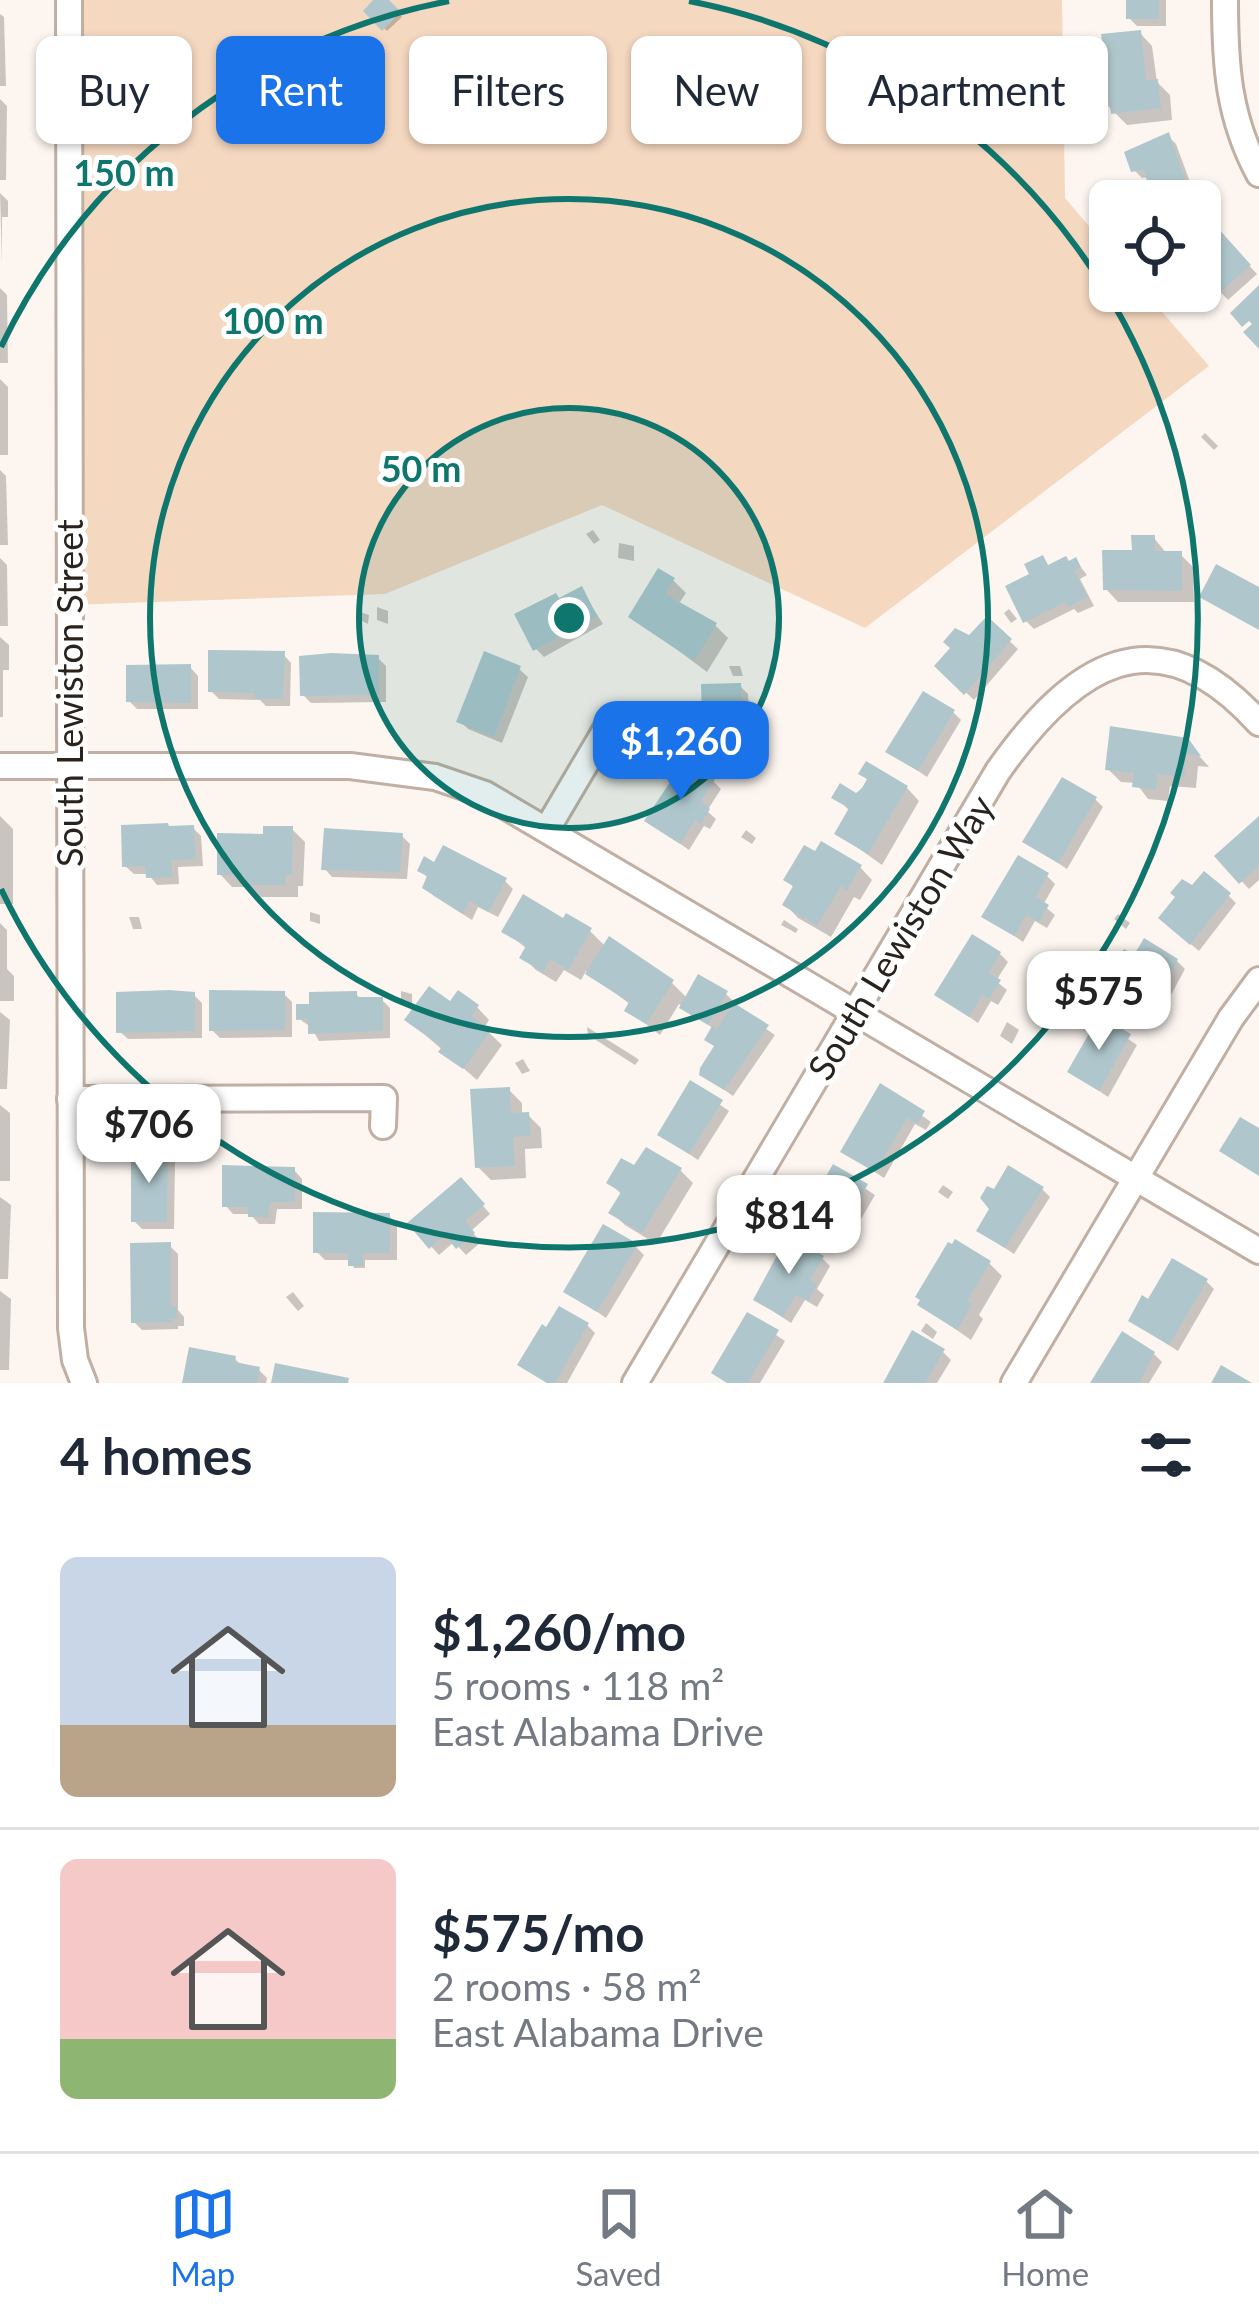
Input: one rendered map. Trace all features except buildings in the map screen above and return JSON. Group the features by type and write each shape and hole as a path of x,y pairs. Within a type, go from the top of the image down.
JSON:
{"street":[{"name":"South Lewiston Street","path":"69,0 71,1328 84,1383"},
{"path":"1225,0 1228,94 1259,174"},
{"name":"South Lewiston Way","path":"635,1383 998,771 1028,729 1077,682 1107,667 1133,662 1186,667 1216,682 1259,723"},
{"path":"547,829 612,719"},
{"path":"0,766 350,766 401,770 485,794 1259,1251"},
{"path":"1014,1383 1231,1018 1259,980"},
{"path":"70,1099 384,1098 383,1126"}],"shaded area":[{"path":"68,0 1062,0 1063,36 826,36 826,144 1064,144 1065,198 1089,226 1089,312 1162,312 1209,366 865,628 602,505 385,594 69,605 68,144 192,144 192,36 68,36"}]}
